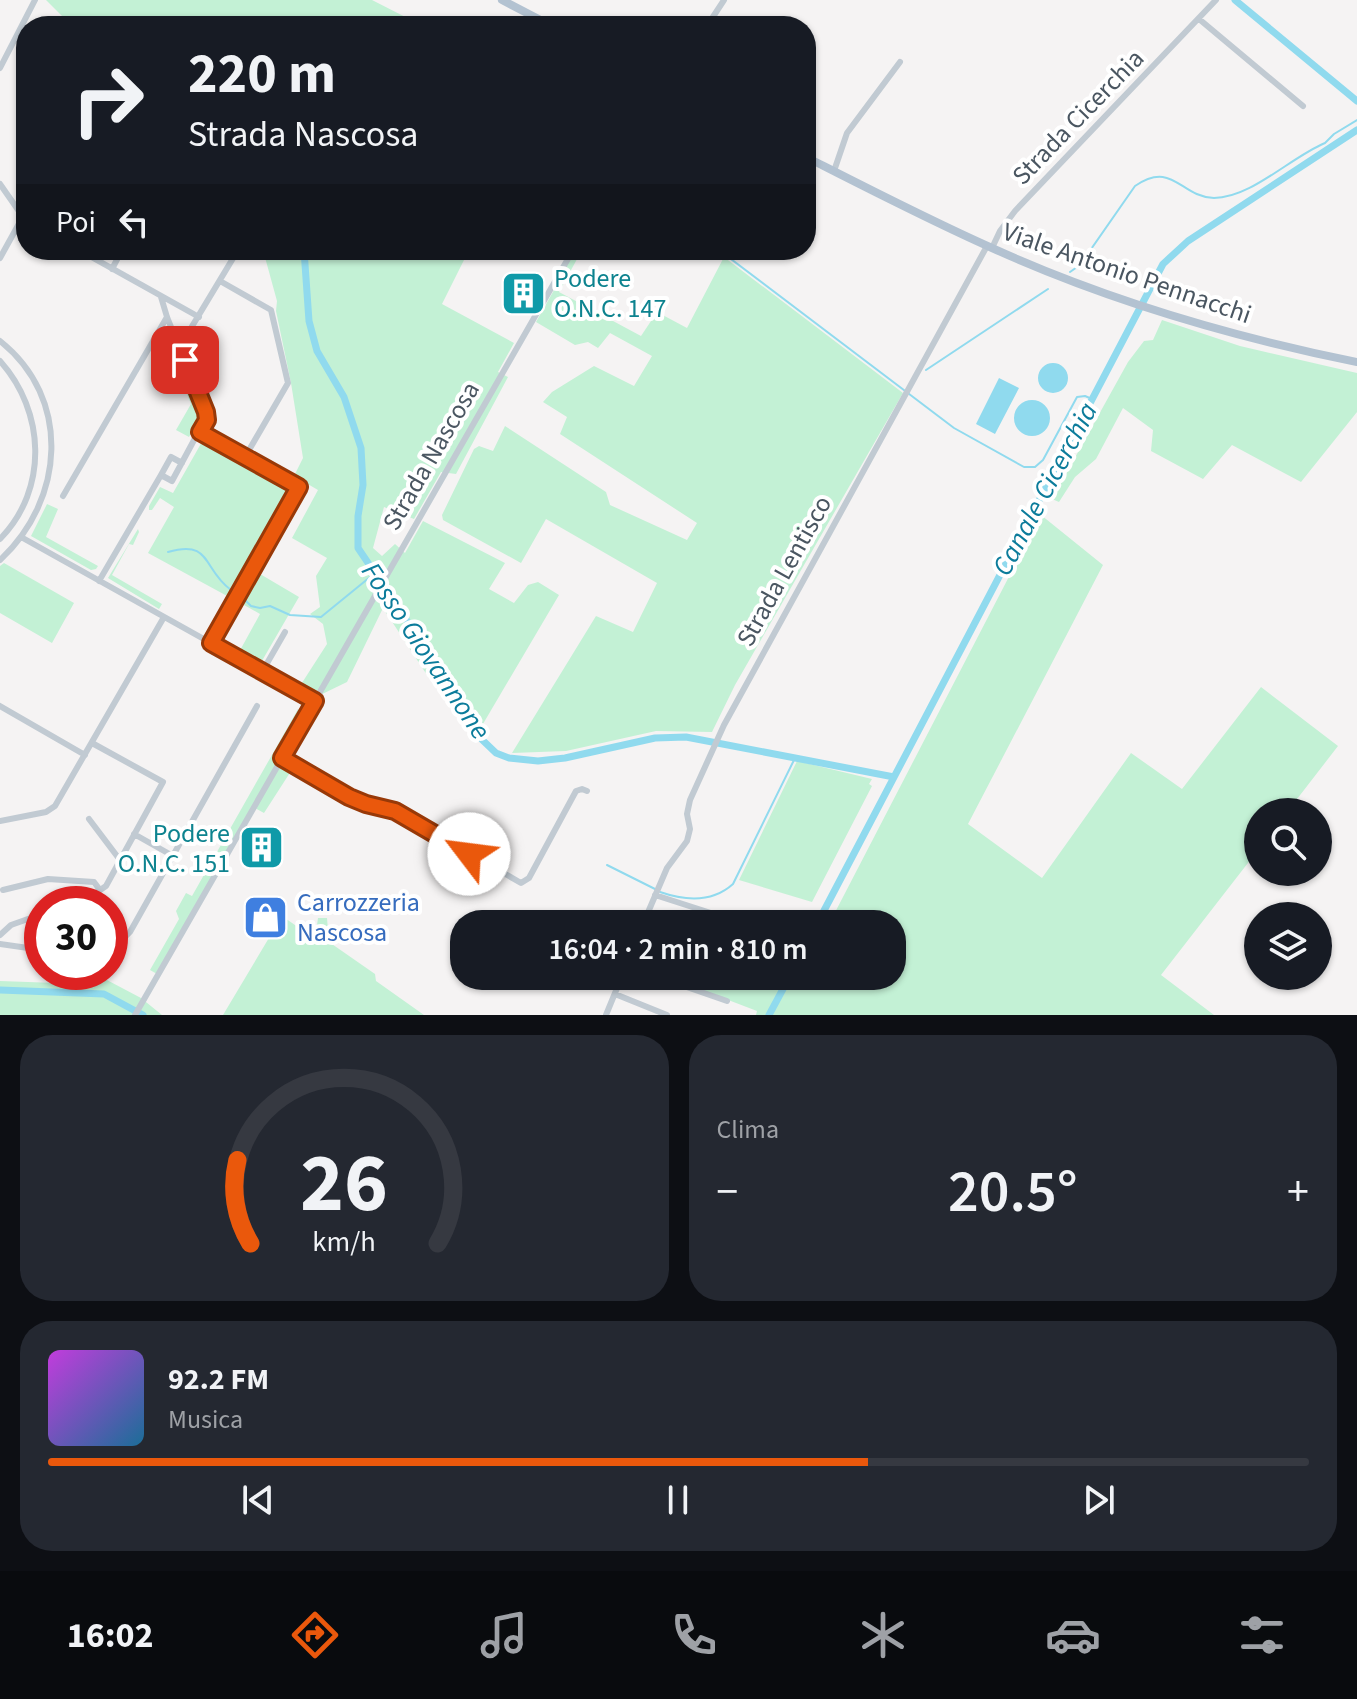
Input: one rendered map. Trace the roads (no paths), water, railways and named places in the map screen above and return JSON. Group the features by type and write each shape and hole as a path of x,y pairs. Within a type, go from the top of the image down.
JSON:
{"main road":[{"path":"502,0 533,16"},
{"name":"Viale Antonio Pennacchi","path":"816,162 990,247 1129,301 1258,339 1357,362"}],"street":[{"name":"Strada Cicerchia","path":"990,247 1015,211 1216,0"},
{"path":"1199,19 1303,106"},
{"path":"0,68 16,37"},
{"path":"834,171 847,133 900,62"},
{"path":"0,184 16,204"},
{"path":"0,258 16,231"},
{"name":"Strada Lentisco","path":"649,910 668,866 687,841 690,832 688,806 719,734 830,529 990,247"},
{"path":"96,260 199,317"},
{"path":"112,269 117,260"},
{"path":"179,348 232,260"},
{"name":"Strada Nascosa","path":"136,1015 567,260"},
{"path":"220,281 271,310 288,383 245,457"},
{"path":"161,297 207,420 172,481 161,475"},
{"path":"63,496 167,317"},
{"path":"0,341 19,358 38,387 51,428 53,455 46,490 35,517 0,560"},
{"path":"0,361 22,391 35,431 36,456 33,477 15,520 0,539"},
{"path":"35,431 51,428"},
{"path":"200,432 299,487 211,643"},
{"path":"99,581 171,457 182,463"},
{"path":"21,537 315,701"},
{"path":"0,821 51,810 164,617"},
{"path":"262,672 285,632"},
{"path":"0,706 85,755"},
{"path":"128,934 257,706"},
{"path":"92,743 163,782 106,886"},
{"path":"282,758 356,801 400,813 521,883 529,878 576,791 587,791"},
{"path":"89,819 120,860"},
{"path":"134,834 173,856"},
{"path":"3,890 48,879 94,882 97,886"},
{"path":"655,895 702,910"},
{"path":"0,935 11,925 24,920"},
{"path":"0,944 24,947"},
{"path":"606,1015 617,990"},
{"path":"695,990 727,1001"},
{"path":"615,994 667,1015"}],"water":[{"path":"1053,363 1064,367 1068,378 1064,389 1053,393 1042,389 1038,378 1042,367"},
{"path":"999,378 1019,388 995,434 976,424"},
{"path":"1032,400 1045,405 1050,418 1045,431 1032,436 1019,431 1014,418 1019,405"}],"waterway":[{"path":"1235,0 1357,101"},
{"path":"1070,272 1080,265 1135,186 1148,179 1168,178 1202,196 1228,196 1256,184 1357,120"},
{"name":"Canale Cicerchia","path":"824,910 1163,264 1188,241 1357,130"},
{"name":"Fosso Giovannone","path":"305,260 309,321 317,351 344,397 361,448 363,485 358,516 358,548 404,616 473,731 496,753 509,758 538,761 655,738 686,737 894,777"},
{"path":"732,260 954,428 1024,467 1035,467 1043,460 1077,397 1092,399"},
{"path":"926,370 1048,289"},
{"path":"168,552 182,549 200,553 231,590"},
{"path":"240,595 251,606 270,606 290,615 321,617 375,573"},
{"path":"660,892 679,897 708,897 733,884 795,758"},
{"path":"607,865 655,889"},
{"path":"0,990 104,994 143,1015"},
{"name":"Canale Cicerchia","path":"769,1015 782,990"}],"place":[{"name":"Podere O.N.C. 147","path":"523,293"},
{"name":"Podere O.N.C. 151","path":"261,848"},
{"name":"Carrozzeria Nascosa","path":"266,917"}]}
